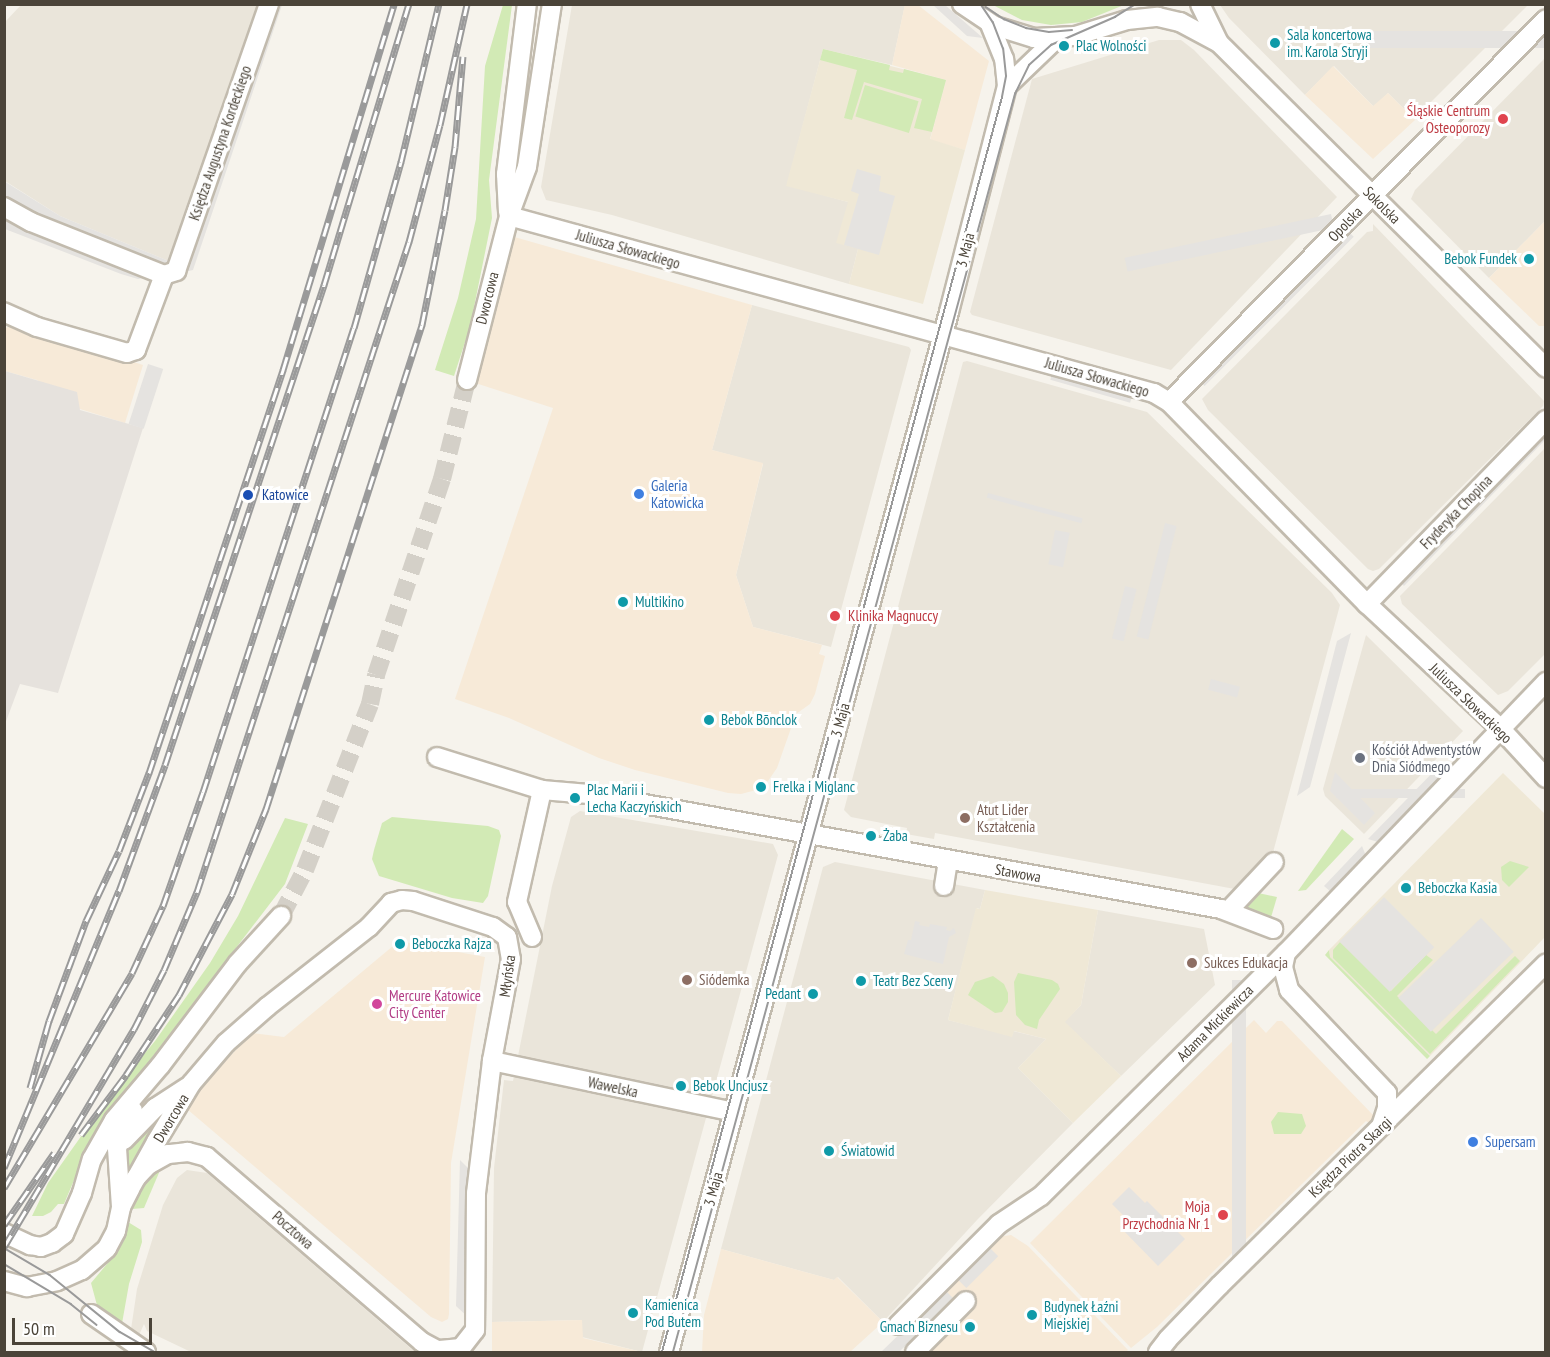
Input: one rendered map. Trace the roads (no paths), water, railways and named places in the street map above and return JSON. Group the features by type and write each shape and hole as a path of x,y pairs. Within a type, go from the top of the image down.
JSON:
{"street":[{"name":"Księdza Augustyna Kordeckiego","path":"164,275 176,271 269,4"},
{"path":"508,216 506,174 527,4"},
{"path":"508,216 527,167 552,4"},
{"path":"962,6 990,24 1024,36 1057,38 1076,36 1142,18 1156,4"},
{"name":"Sokolska","path":"1200,4 1219,42"},
{"name":"Sokolska","path":"1142,18 1169,18 1180,21 1219,42 1372,195 1542,357"},
{"name":"Opolska","path":"1169,402 1545,19"},
{"name":"3 Maja","path":"669,1353 943,336 1007,86 1005,59 990,24"},
{"path":"1007,86 1057,38"},
{"path":"4,207 31,222 164,275 136,350 127,353 37,327 4,312"},
{"name":"Juliusza Słowackiego","path":"508,216 943,336 1129,384 1154,393 1169,402 1367,604 1500,728 1545,778"},
{"name":"Dworcowa","path":"467,380 508,216"},
{"name":"Fryderyka Chopina","path":"1367,604 1545,420"},
{"name":"Adama Mickiewicza","path":"898,1325 999,1224 1041,1196 1286,953 1545,682"},
{"path":"436,757 542,790 589,794 808,836"},
{"path":"532,937 517,902 542,790"},
{"name":"Stawowa","path":"808,836 1228,911 1274,929"},
{"path":"944,886 948,861"},
{"path":"1228,911 1274,862"},
{"name":"Młyńska","path":"191,1084 234,1035 369,927 387,906 397,901 408,900 501,931 509,942 511,959 492,1061 476,1193 475,1330 461,1348 438,1351"},
{"name":"Dworcowa","path":"4,1233 30,1245 41,1247 61,1237 69,1227 92,1159 109,1127 229,974 281,916"},
{"path":"1286,953 1283,967 1289,990 1387,1093 1387,1108 1381,1127"},
{"name":"Księdza Piotra Skargi","path":"1161,1351 1220,1285 1545,964"},
{"name":"Wawelska","path":"492,1061 734,1112"},
{"name":"Dworcowa","path":"121,1207 117,1148 122,1130 155,1071"},
{"name":"Dworcowa","path":"82,1193 117,1148 155,1108 191,1084"},
{"name":"Dworcowa","path":"4,1281 16,1286 34,1286 63,1279 82,1270 107,1248 116,1231 121,1207 191,1084"},
{"name":"Pocztowa","path":"136,1178 148,1165 168,1154 188,1152 207,1157 422,1342 438,1351"},
{"path":"915,1353 966,1301"},
{"path":"91,1314 146,1353"}],"tunnel":[{"path":"281,916 305,870 370,704 376,675 442,479 467,380"}],"tram line":[{"path":"662,1352 1002,97 1006,76 1003,49 993,23 980,4"},
{"path":"673,1352 1015,94 1029,65 1051,45 1115,17 1136,4"},
{"path":"986,7 1004,19 1026,28 1049,32 1072,30"},
{"path":"4,1248 50,1275 120,1332 155,1352"},
{"path":"4,1264 71,1304 97,1325"}],"railway":[{"path":"30,1088 49,1021 86,921 119,851 149,773 283,370 394,4"},
{"path":"4,1168 119,891 165,765 324,285 409,4"},
{"path":"4,1188 132,973 163,906 203,792 354,328 401,162 439,4"},
{"path":"4,1247 134,1029 164,970 197,892 409,242 440,125 467,4"},
{"path":"81,1135 126,1075 179,995 232,894 266,809 422,325 455,147 463,56"},
{"path":"4,1225 54,1153"}],"place":[{"name":"Sala koncertowa im. Karola Stryji","path":"1275,43"},
{"name":"Plac Wolności","path":"1064,46"},
{"name":"Śląskie Centrum Osteoporozy","path":"1503,119"},
{"name":"Bebok Fundek","path":"1529,259"},
{"name":"Galeria Katowicka","path":"639,494"},
{"name":"Katowice","path":"248,495"},
{"name":"Multikino","path":"623,602"},
{"name":"Klinika Magnuccy","path":"835,616"},
{"name":"Bebok Bōnclok","path":"709,720"},
{"name":"Kościół Adwentystów Dnia Siódmego","path":"1360,758"},
{"name":"Frelka i Miglanc","path":"761,787"},
{"name":"Plac Marii i Lecha Kaczyńskich","path":"575,798"},
{"name":"Atut Lider Kształcenia","path":"965,818"},
{"name":"Żaba","path":"871,836"},
{"name":"Beboczka Kasia","path":"1406,888"},
{"name":"Beboczka Rajza","path":"400,944"},
{"name":"Sukces Edukacja","path":"1192,963"},
{"name":"Siódemka","path":"687,980"},
{"name":"Teatr Bez Sceny","path":"861,981"},
{"name":"Pedant","path":"813,994"},
{"name":"Mercure Katowice City Center","path":"377,1004"},
{"name":"Bebok Uncjusz","path":"681,1086"},
{"name":"Supersam","path":"1473,1142"},
{"name":"Światowid","path":"829,1151"},
{"name":"Moja Przychodnia Nr 1","path":"1223,1215"},
{"name":"Kamienica Pod Butem","path":"633,1313"},
{"name":"Budynek Łaźni Miejskiej","path":"1032,1315"},
{"name":"Gmach Biznesu","path":"970,1327"}]}
